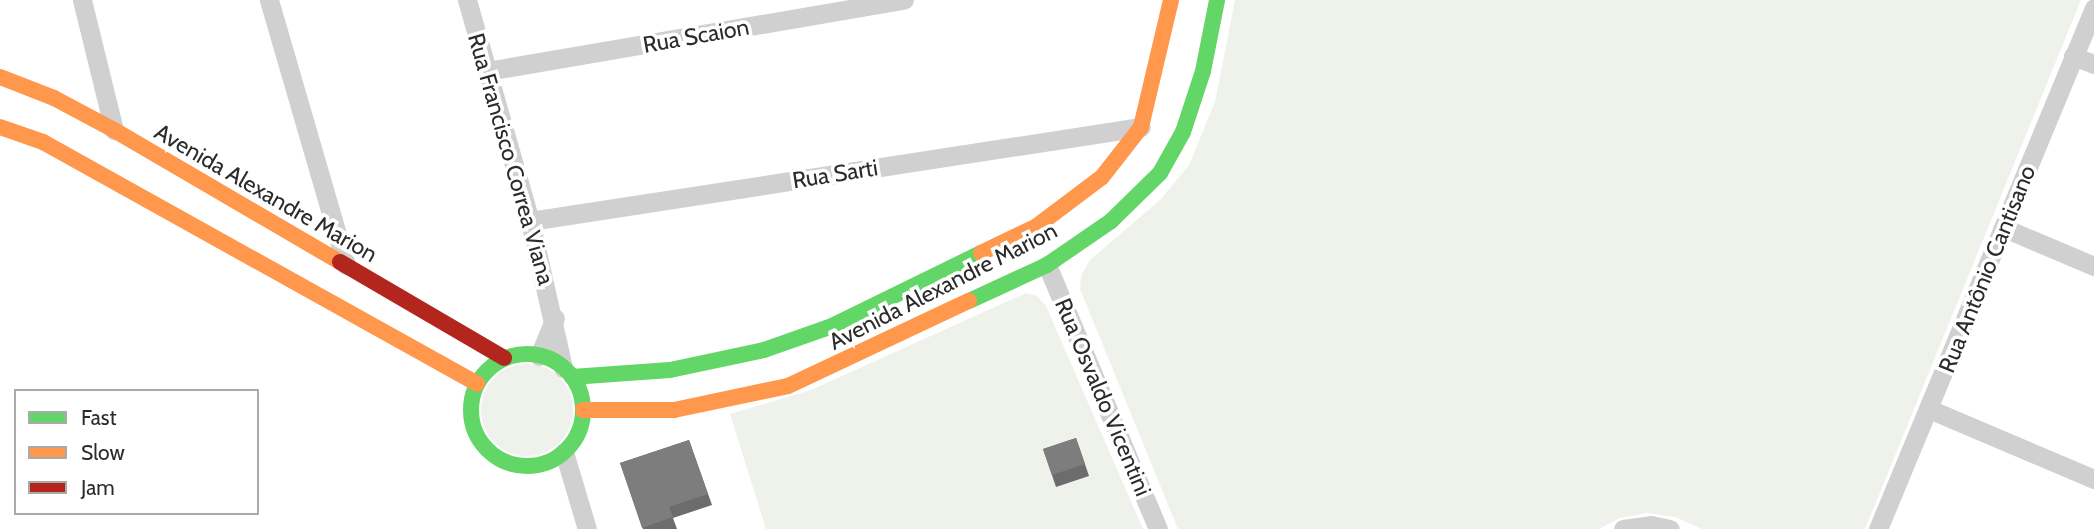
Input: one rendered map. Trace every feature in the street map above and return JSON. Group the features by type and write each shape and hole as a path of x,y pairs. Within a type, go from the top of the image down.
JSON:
{"street":[{"path":"82,0 114,130"},
{"path":"269,0 346,265"},
{"name":"Rua Francisco Correa Viana","path":"467,0 530,221 568,372"},
{"name":"Rua Scaion","path":"487,71 904,0"},
{"name":"Avenida Alexandre Marion","path":"568,372 670,370 764,350 832,326 1037,226 1102,177 1141,127 1171,0"},
{"name":"Avenida Alexandre Marion","path":"583,410 674,410 788,386 1047,265 1111,221 1160,173 1182,132 1195,96 1217,0"},
{"name":"Rua Antônio Cantisano","path":"1878,529 2094,8"},
{"path":"2073,56 2094,64"},
{"name":"Avenida Alexandre Marion","path":"0,77 54,98 114,130 504,358"},
{"path":"0,127 43,142 477,384"},
{"name":"Rua Sarti","path":"530,221 1141,127"},
{"path":"2004,228 2094,266"},
{"name":"Rua Osvaldo Vicentini","path":"1047,265 1158,529"},
{"path":"539,356 555,318"},
{"path":"522,354 539,356 568,372 583,410 581,426 564,452 529,466 492,454 472,422 471,402 477,384 504,358 522,354"},
{"path":"1929,409 2094,479"},
{"path":"564,452 587,529"},
{"path":"1623,529 1651,525 1670,529"}],"shaded area":[{"path":"1235,0 2081,0 1865,529 1702,529 1675,517 1647,513 1620,518 1599,529 1178,529 1080,289 1081,276 1090,260 1161,199 1189,165 1215,102"},
{"path":"1026,293 1037,296 1046,306 1143,529 766,529 730,414 811,390"},
{"path":"527,364 545,368 559,378 569,392 573,410 569,428 559,442 545,452 527,456 509,452 495,442 485,428 481,410 485,392 495,378 509,368"}],"building":[{"path":"1076,438 1085,464 1052,475 1043,449"},
{"path":"689,440 708,494 669,507 673,517 642,528 620,463"}],"traffic: fast":[{"path":"969,301 1047,265 1111,221 1160,173 1183,132 1203,71 1217,0"},
{"path":"572,377 670,370 764,350 832,326 981,253"},
{"path":"527,354 548,359 566,371 578,389 583,410 578,431 566,449 548,461 527,466 506,461 488,449 476,431 471,410 476,389 488,371 506,359 527,354"}],"traffic: slow":[{"path":"981,253 1037,226 1102,177 1141,127 1171,0"},
{"path":"0,77 54,98 114,130 340,262"},
{"path":"0,127 43,142 477,384"},
{"path":"583,410 674,410 788,386 969,301"}],"traffic: jam":[{"path":"340,262 504,358"}]}
